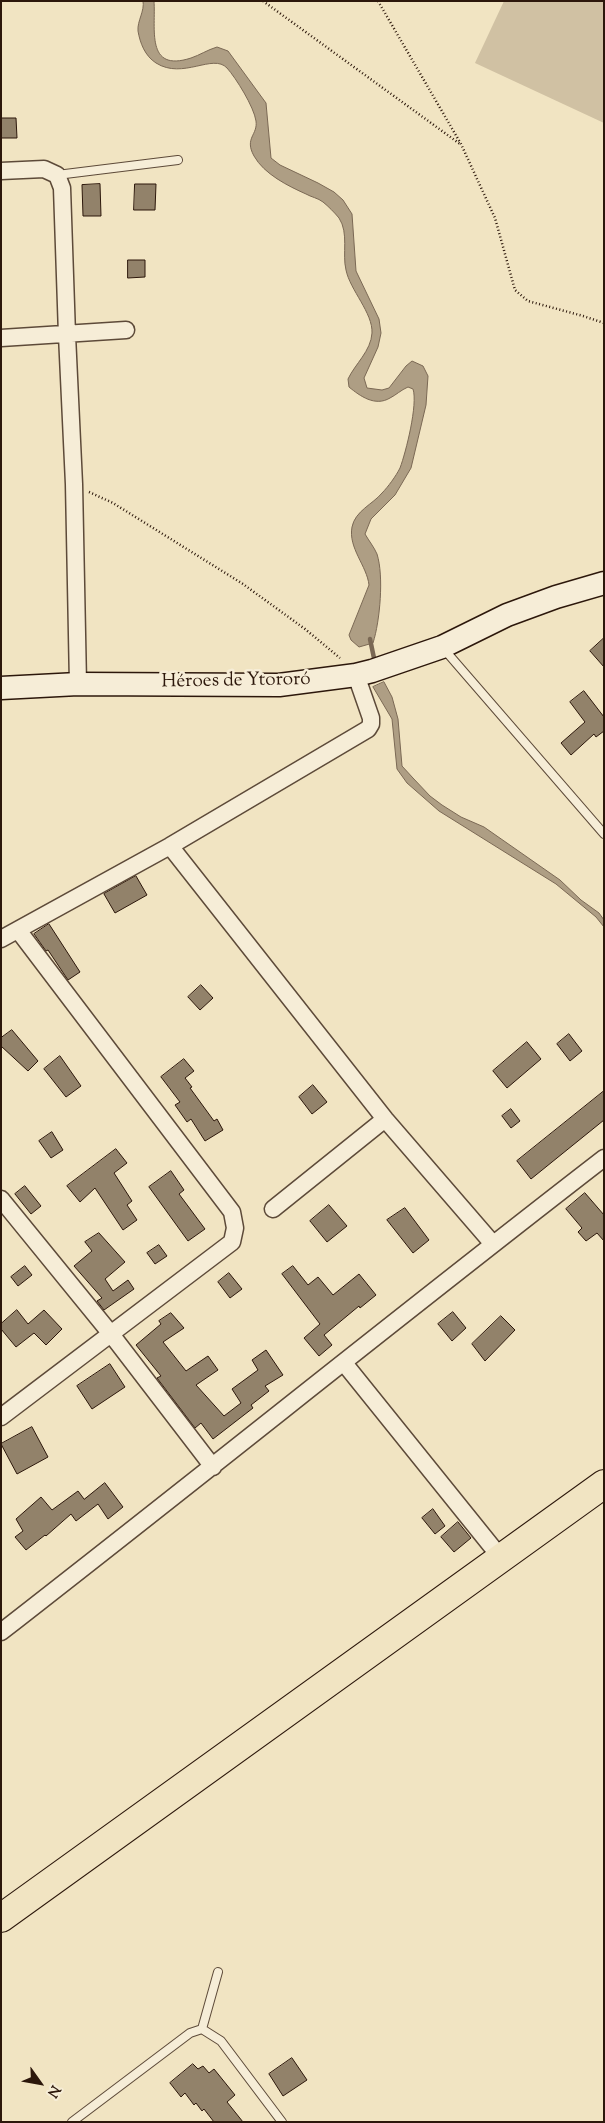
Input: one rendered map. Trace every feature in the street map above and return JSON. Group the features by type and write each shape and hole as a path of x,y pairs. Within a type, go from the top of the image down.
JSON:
{"highway":[{"path":"1,1918 604,1484"}],"main road":[{"name":"Héroes de Ytororó","path":"1,688 78,684 279,685 364,673 442,647 507,615 556,597 604,583"}],"street":[{"path":"1,171 44,169 57,175 62,188 74,484 78,684"},
{"path":"1,338 126,330"},
{"path":"1,939 170,846 368,730 372,718 364,673"},
{"path":"170,846 385,1119 492,1244"},
{"path":"1,1417 232,1242 236,1228 232,1212 18,930"},
{"path":"273,1209 385,1119"},
{"path":"1,1632 213,1467 492,1244 604,1158"},
{"path":"2,1201 110,1334 213,1467"},
{"path":"344,1363 500,1558"}],"lane":[{"path":"57,175 178,160"},
{"path":"442,647 604,834"},
{"path":"202,2029 218,1972"},
{"path":"72,2122 190,2033 202,2029 221,2041 282,2122"}],"path":[{"path":"263,1 461,144"},
{"path":"378,1 461,144 495,218 515,290 528,301 583,316 604,324"},
{"path":"74,484 113,503 243,584 364,673"}],"shaded area":[{"path":"143,1 154,1 154,35 156,45 160,54 166,59 176,61 191,58 217,47 228,51 266,103 271,158 280,165 334,192 343,200 352,214 356,271 379,319 381,333 378,347 364,378 367,388 382,390 389,388 412,361 423,366 428,376 426,405 411,468 395,495 371,519 365,534 377,554 381,586 373,643 359,647 351,640 349,635 369,585 368,578 355,550 352,527 360,512 384,491 400,468 413,416 413,389 408,387 390,398 373,401 363,397 349,387 348,379 366,352 372,333 369,318 348,278 345,264 344,230 339,218 321,201 284,183 270,174 258,162 250,145 256,126 255,115 244,93 227,68 221,64 214,63 177,69 156,63 149,57 142,45 138,31"},
{"path":"504,1 604,1 604,123 475,63"},
{"path":"384,682 392,697 398,719 402,766 430,796 442,805 461,817 484,827 560,880 581,900 599,913 604,920 604,927 596,917 556,884 439,811 407,783 397,769 392,719 373,687"}],"building":[{"path":"1,118 16,118 17,138 1,138"},
{"path":"100,184 101,216 83,216 82,185"},
{"path":"135,184 156,184 155,210 134,210"},
{"path":"128,260 145,260 145,277 128,278"},
{"path":"604,638 604,667 590,651"},
{"path":"584,691 604,717 604,731 596,737 594,734 571,755 561,743 585,722 570,702"},
{"path":"136,876 147,895 115,913 104,894"},
{"path":"49,924 80,972 68,980 48,950 46,951 34,934"},
{"path":"201,985 213,998 200,1010 188,997"},
{"path":"12,1030 38,1061 28,1071 1,1046 1,1038"},
{"path":"569,1034 582,1051 570,1061 557,1044"},
{"path":"527,1042 541,1059 507,1088 493,1071"},
{"path":"60,1056 81,1086 66,1097 44,1069"},
{"path":"184,1059 194,1071 185,1078 192,1087 190,1088 214,1121 217,1119 223,1130 205,1141 191,1119 187,1122 175,1105 180,1102 161,1077"},
{"path":"313,1085 327,1102 312,1114 299,1097"},
{"path":"604,1091 604,1120 531,1179 517,1161"},
{"path":"511,1109 520,1121 511,1128 502,1116"},
{"path":"52,1132 63,1150 51,1158 39,1141"},
{"path":"116,1149 127,1163 114,1173 132,1201 127,1205 137,1220 123,1230 95,1188 80,1202 67,1186"},
{"path":"171,1171 184,1190 179,1194 205,1229 188,1241 149,1187"},
{"path":"25,1186 41,1206 31,1214 15,1194"},
{"path":"585,1193 604,1215 604,1241 597,1233 586,1241 578,1232 582,1228 566,1209"},
{"path":"329,1205 347,1226 327,1242 310,1221"},
{"path":"405,1208 429,1240 413,1253 387,1220"},
{"path":"99,1233 125,1262 105,1279 113,1291 128,1280 134,1289 104,1310 97,1301 102,1298 74,1266 92,1251 85,1242"},
{"path":"159,1245 167,1256 155,1264 147,1253"},
{"path":"25,1266 32,1275 18,1286 11,1277"},
{"path":"293,1266 308,1285 318,1277 333,1295 359,1274 376,1295 360,1308 359,1306 324,1335 332,1345 319,1356 304,1338 320,1324 282,1274"},
{"path":"229,1273 242,1289 230,1298 218,1282"},
{"path":"17,1310 28,1324 44,1310 62,1329 46,1345 34,1333 16,1347 1,1329 1,1324"},
{"path":"453,1312 466,1328 452,1341 438,1324"},
{"path":"171,1313 184,1328 163,1342 186,1371 208,1356 218,1370 196,1385 224,1416 241,1403 232,1389 258,1370 252,1360 266,1350 283,1375 265,1386 269,1391 251,1405 253,1408 213,1439 201,1423 195,1428 157,1378 161,1376 136,1345 161,1324 159,1321"},
{"path":"501,1316 515,1330 485,1361 472,1344"},
{"path":"110,1364 125,1387 92,1409 77,1386"},
{"path":"32,1427 48,1457 17,1474 1,1444"},
{"path":"105,1483 123,1507 108,1519 98,1504 76,1521 71,1514 46,1536 26,1550 15,1537 23,1531 16,1519 41,1497 52,1510 78,1491 84,1499"},
{"path":"433,1509 445,1526 435,1534 422,1518"},
{"path":"458,1522 471,1538 454,1552 441,1537"},
{"path":"292,2058 307,2080 283,2096 269,2074"},
{"path":"193,2064 198,2069 203,2066 209,2073 214,2069 235,2095 227,2102 243,2122 214,2122 204,2109 202,2111 196,2103 194,2105 185,2093 181,2097 170,2083"}],"waterway":[{"path":"370,639 375,663"}]}
